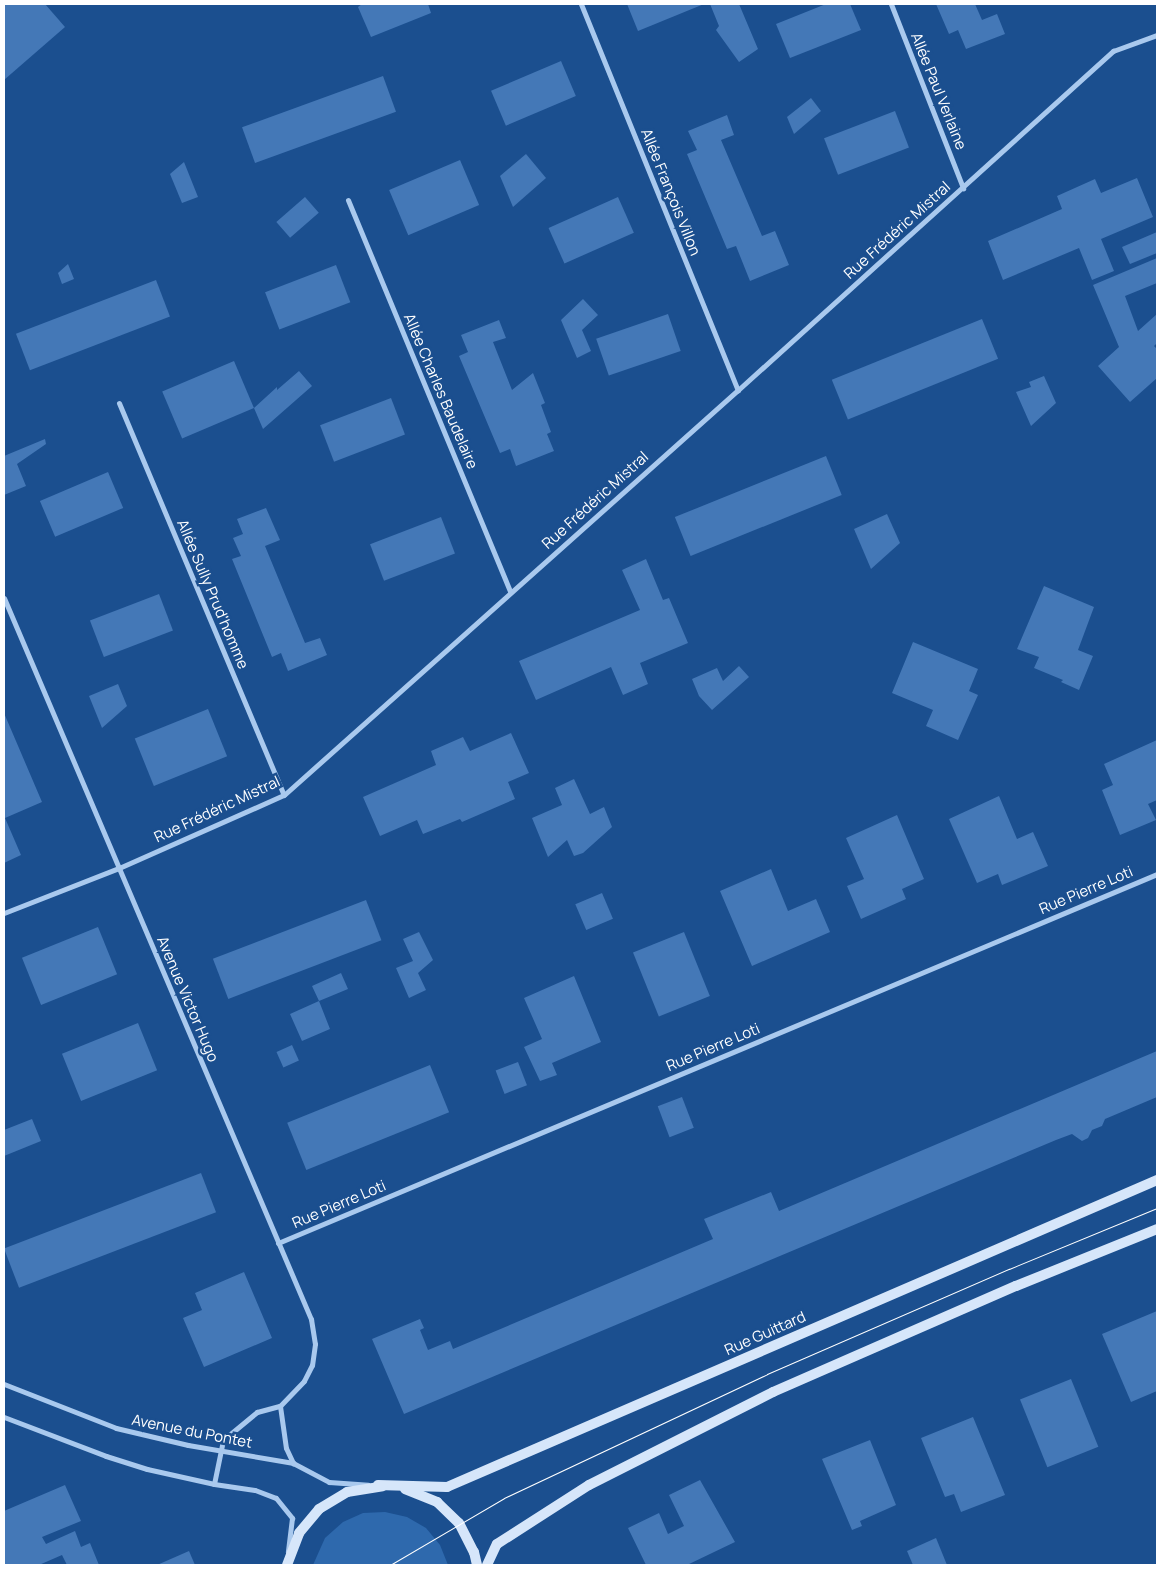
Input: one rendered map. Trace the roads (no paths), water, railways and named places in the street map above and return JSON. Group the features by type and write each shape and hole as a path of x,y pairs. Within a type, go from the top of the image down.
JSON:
{"main road":[{"name":"Rue Guittard","path":"378,1486 447,1487 1157,1180"},
{"path":"487,1565 497,1544 589,1485 773,1392 1016,1286 1157,1229"},
{"path":"287,1565 299,1534 319,1509 347,1492 378,1486 409,1489 437,1502 459,1523 474,1552 476,1565"}],"street":[{"name":"Allée François Villon","path":"581,4 738,390"},
{"name":"Allée Paul Verlaine","path":"891,4 963,188"},
{"name":"Rue Frédéric Mistral","path":"4,913 119,868 284,795 738,390 1113,51 1157,36"},
{"name":"Allée Charles Baudelaire","path":"348,200 510,592"},
{"name":"Allée Sully Prud'homme","path":"119,403 284,795"},
{"name":"Avenue Victor Hugo","path":"4,598 311,1319 315,1344 312,1365 304,1381 280,1406"},
{"name":"Rue Pierre Loti","path":"278,1243 1157,874"},
{"name":"Avenue du Pontet","path":"4,1384 116,1428 220,1452 293,1463 329,1482 378,1486"},
{"path":"214,1484 223,1440 257,1412 280,1406 286,1448 293,1463"},
{"path":"4,1417 106,1456 147,1469 214,1484 255,1490 276,1498 284,1505 292,1518 287,1565"}],"tram line":[{"path":"390,1565 504,1498 767,1374 1009,1269 1157,1208"}]}
